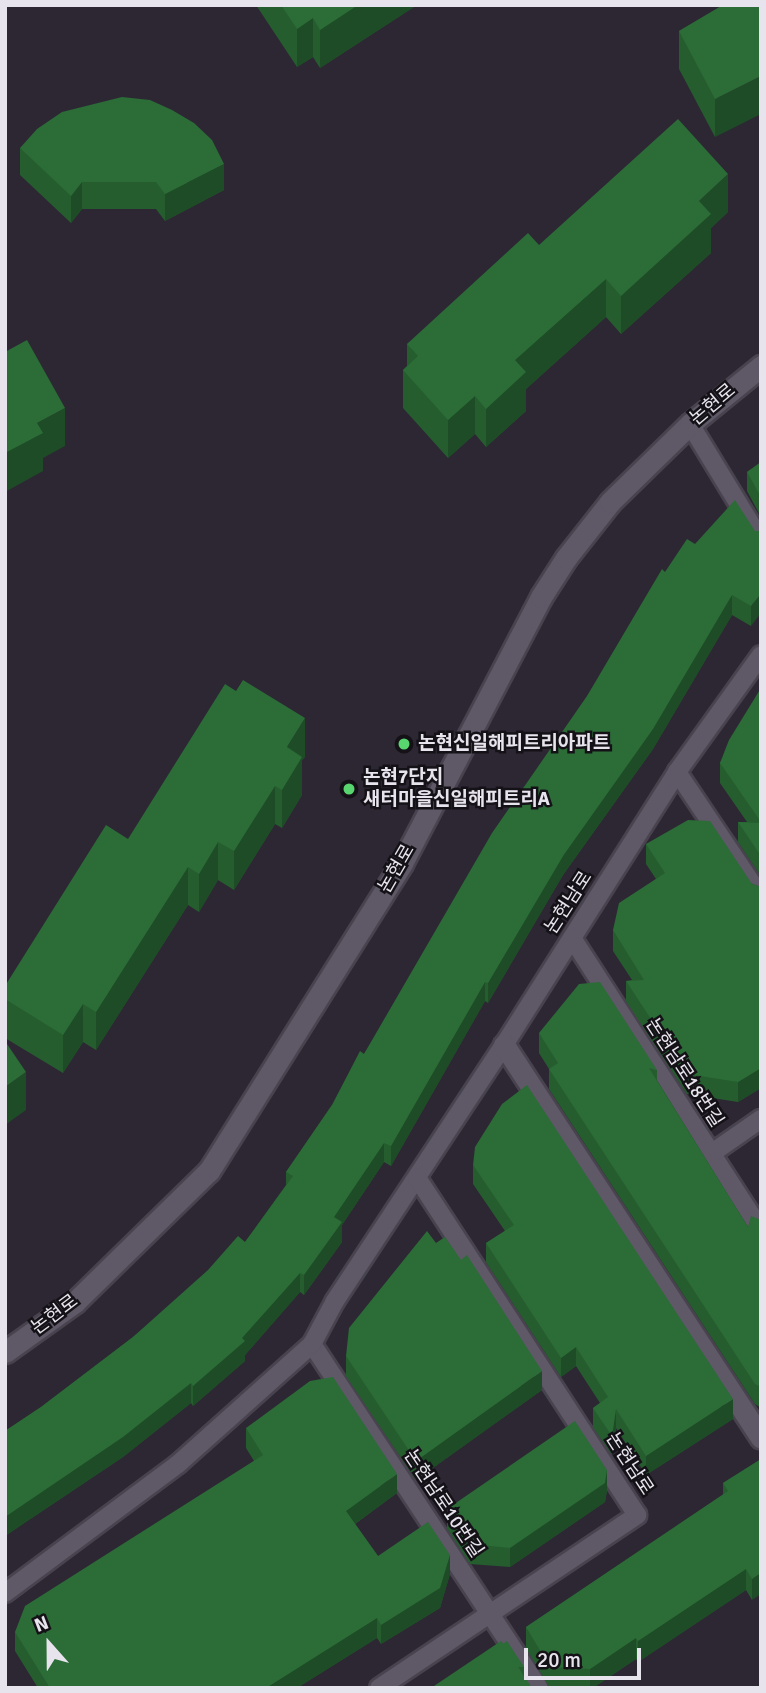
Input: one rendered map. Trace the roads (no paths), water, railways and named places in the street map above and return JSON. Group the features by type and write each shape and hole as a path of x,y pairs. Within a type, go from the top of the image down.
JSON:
{"street":[{"name":"논현로","path":"5,1352 75,1302 209,1171 402,863 541,597 566,558 610,502 690,425 761,366"},
{"path":"505,1045 761,1437"}],"lane":[{"path":"690,425 761,541"},
{"name":"논현남로","path":"5,1593 178,1464 312,1344 334,1301 505,1045 677,772 761,655"},
{"path":"677,772 761,897"},
{"name":"논현남로18번길","path":"572,938 761,1230"},
{"path":"712,1153 761,1119"},
{"name":"논현남로","path":"379,1688 637,1515 416,1177"},
{"name":"논현남로10번길","path":"312,1344 539,1688"}],"place":[{"name":"논현신일해피트리아파트","path":"404,744"},
{"name":"논현7단지 새터마을신일해피트리A","path":"349,789"}]}
